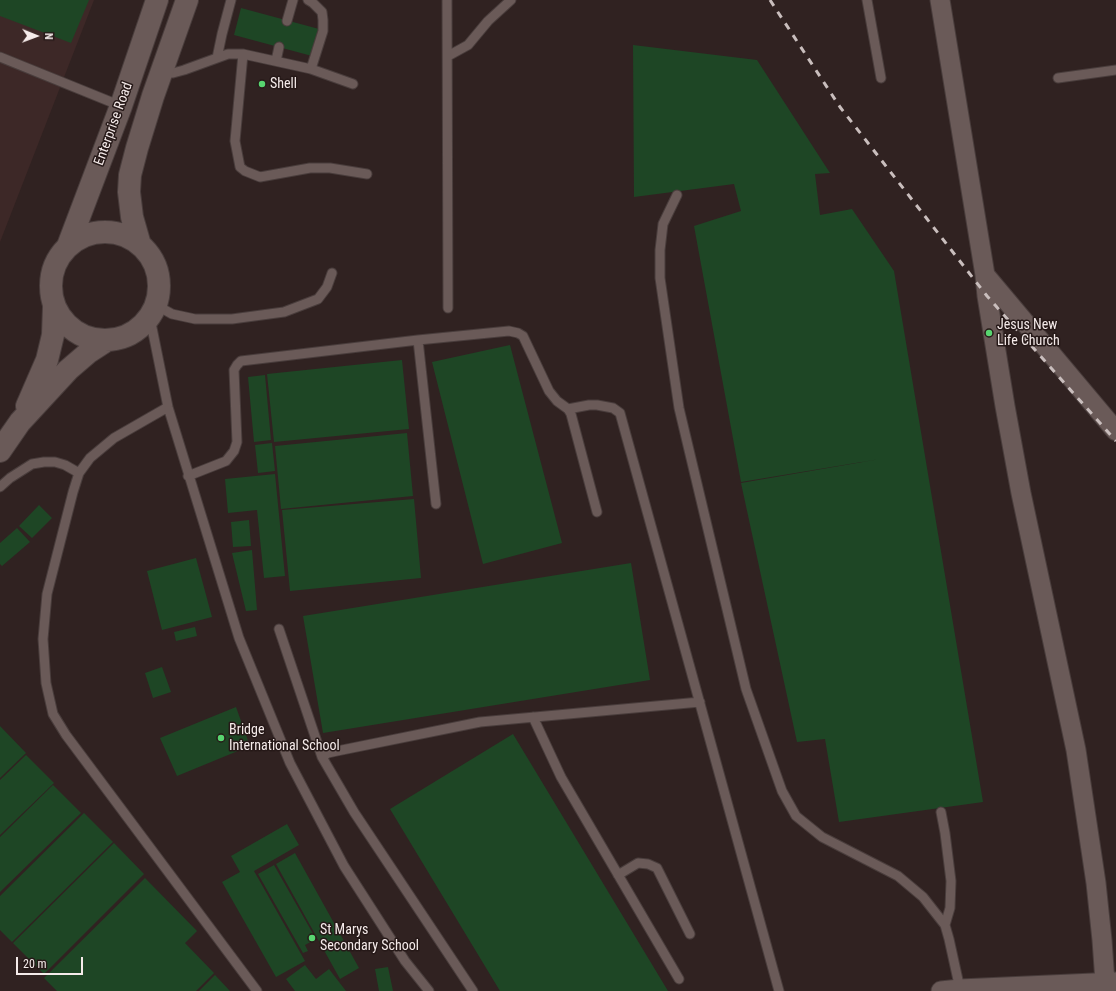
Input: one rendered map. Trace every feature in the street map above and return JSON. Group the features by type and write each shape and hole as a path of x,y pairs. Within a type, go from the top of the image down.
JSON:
{"main road":[{"name":"Enterprise Road","path":"68,246 121,106 157,0"},
{"name":"Enterprise Road","path":"140,245 132,217 129,192 130,175 137,148 187,0"},
{"path":"20,422 47,360 53,335 54,307 51,294 51,280 54,268 60,256 68,246 79,238 91,233 117,233 130,237 140,245 149,255 155,266 159,279 159,292 153,312 142,327 131,335 106,341 93,340 75,332 60,318 54,307"},
{"path":"0,451 20,422 68,370 88,352 106,341"}],"street":[{"path":"940,0 985,275 1002,390 1020,486 1076,750 1102,940 1111,982 951,990"},
{"path":"985,275 1116,431"}],"lane":[{"path":"217,58 231,0"},
{"path":"287,20 293,0"},
{"path":"308,0 322,12 323,20 323,31 311,69"},
{"path":"447,0 448,308"},
{"path":"448,56 468,45 488,21 511,0"},
{"path":"867,0 881,78"},
{"path":"276,61 279,47"},
{"path":"162,73 173,73 184,70 228,54 243,54 311,69 353,84"},
{"path":"243,54 235,141 240,166 245,171 260,177 310,168 330,168 367,174"},
{"path":"0,58 121,106"},
{"path":"1058,78 1116,70"},
{"path":"677,195 664,224 660,250 660,278 679,408 746,689 782,791 796,816 822,837 898,876 923,897 945,925 949,939 951,990"},
{"path":"332,273 327,287 318,299 284,312 232,319 195,318 153,312 168,407 239,638 290,762 344,866 405,961 429,991"},
{"path":"188,476 226,461 234,452 236,442 234,370 241,361 509,331 523,336 549,391 571,414 597,512"},
{"path":"418,340 436,504"},
{"path":"568,410 589,405 597,405 613,408 620,413 780,991"},
{"path":"168,407 114,438 90,458 79,473 47,594 43,639 46,683 53,714 66,735 257,991"},
{"path":"0,488 10,478 32,464 55,462 65,465 79,473"},
{"path":"279,629 322,757 354,812 473,991"},
{"path":"322,757 328,753 337,751 480,722 700,702"},
{"path":"533,717 561,777 679,978"},
{"path":"940,812 945,833 951,881 949,914 945,925"},
{"path":"618,875 638,863 648,864 657,868 690,934"}],"shaded area":[{"path":"0,0 94,0 0,242"}],"building":[{"path":"0,0 89,0 71,43 0,16"},
{"path":"241,8 319,29 312,56 234,35"},
{"path":"633,45 757,60 830,173 815,174 820,215 852,209 894,271 983,802 839,822 825,739 797,742 741,483 880,459 741,482 694,226 741,211 734,184 634,197"},
{"path":"510,345 562,543 483,564 432,362"},
{"path":"402,360 409,429 274,442 267,374"},
{"path":"265,375 271,440 254,442 248,377"},
{"path":"407,433 413,496 281,509 275,446"},
{"path":"272,443 275,471 258,473 255,445"},
{"path":"275,474 285,576 264,578 257,510 228,513 225,479"},
{"path":"414,499 421,578 290,591 282,510"},
{"path":"39,505 52,518 32,538 19,526"},
{"path":"249,520 251,546 233,547 231,522"},
{"path":"17,528 30,542 2,566 0,564 0,543"},
{"path":"252,550 257,610 246,611 232,553"},
{"path":"196,558 212,617 162,630 147,571"},
{"path":"631,563 650,680 323,733 303,616"},
{"path":"195,627 197,636 176,641 174,632"},
{"path":"162,667 171,692 153,698 145,673"},
{"path":"236,707 250,746 177,776 160,738"},
{"path":"0,726 26,753 0,778"},
{"path":"513,734 668,991 500,991 390,809"},
{"path":"26,755 54,783 0,835 0,780"},
{"path":"53,785 81,813 0,892 0,837"},
{"path":"84,813 113,842 12,942 0,930 0,896"},
{"path":"287,824 299,845 254,871 305,961 276,977 222,882 240,872 231,856"},
{"path":"114,843 144,874 44,974 13,943"},
{"path":"295,853 359,968 340,979 276,864"},
{"path":"274,865 316,939 305,945 308,951 303,953 258,874"},
{"path":"145,878 197,931 185,943 214,973 196,991 57,991 44,978"},
{"path":"305,965 316,979 329,969 346,991 295,991 286,979"},
{"path":"388,967 393,991 379,991 375,969"},
{"path":"215,975 230,991 199,991"}],"railway":[{"path":"770,0 840,107 987,296 1116,441"}],"place":[{"name":"Shell","path":"262,84"},
{"name":"Jesus New Life Church","path":"989,333"},
{"name":"Bridge International School","path":"221,738"},
{"name":"St Marys Secondary School","path":"312,938"}]}
